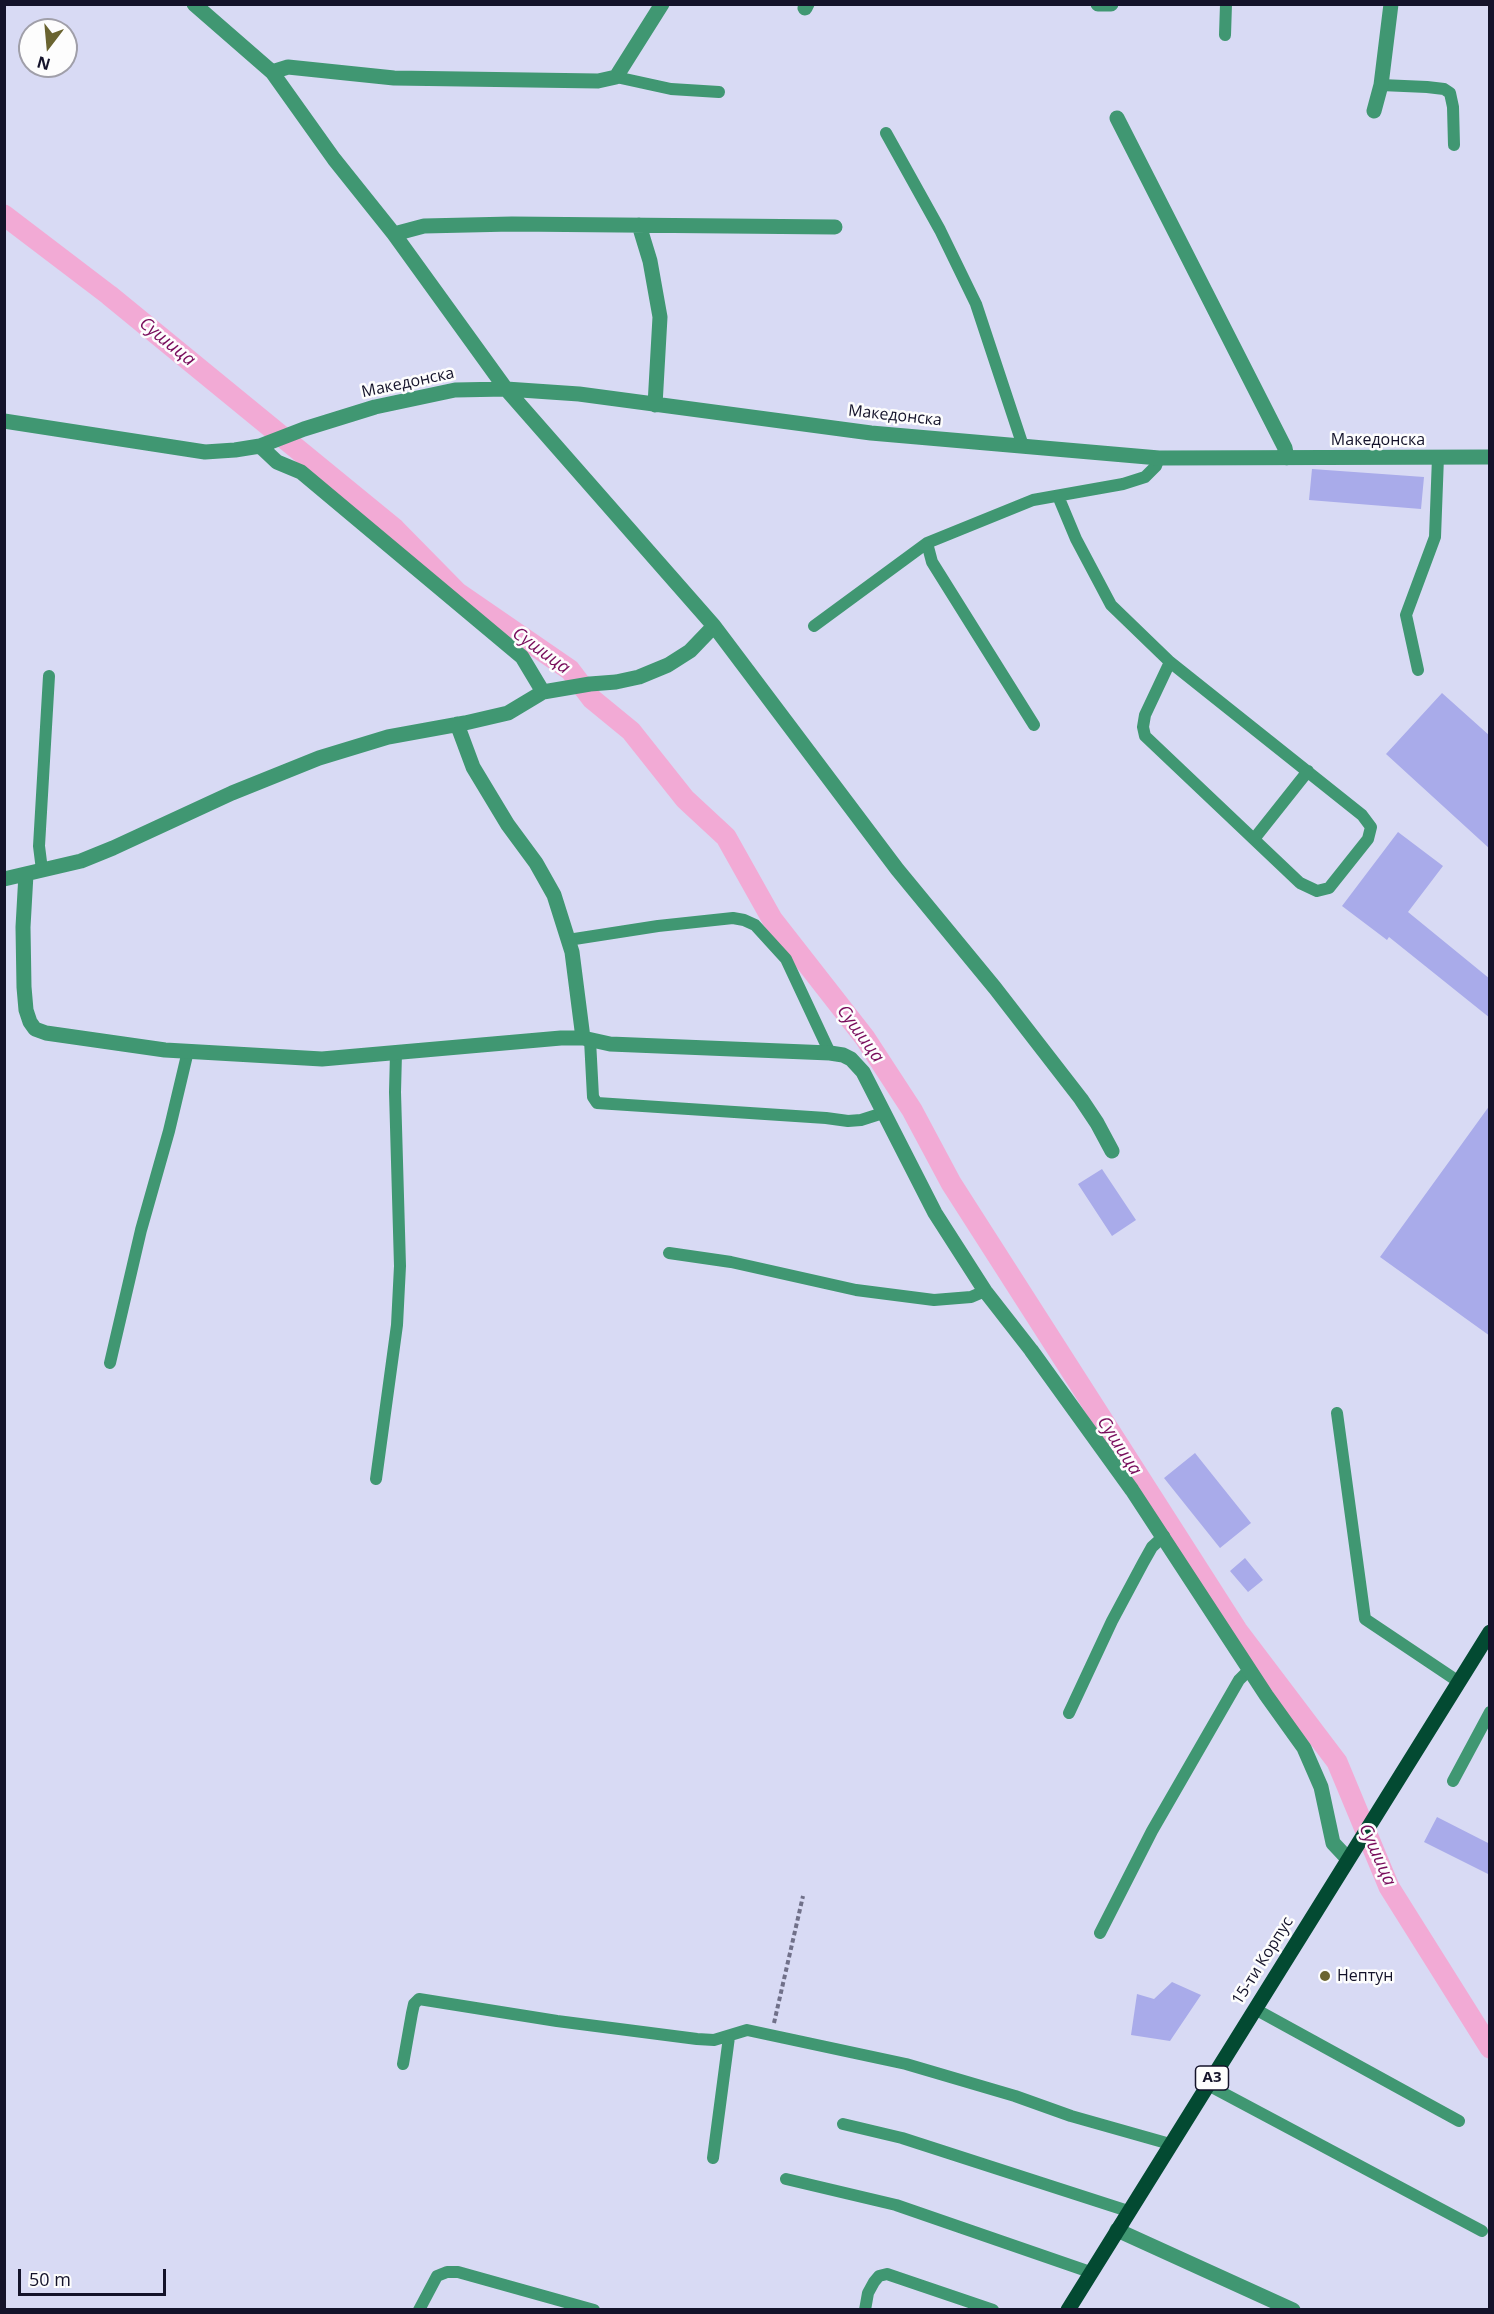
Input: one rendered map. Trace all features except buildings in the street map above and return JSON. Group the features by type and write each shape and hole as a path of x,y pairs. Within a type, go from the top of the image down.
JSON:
{"main road":[{"name":"15-ти Корпус","path":"1073,2308 1090,2272 1490,1632"}],"street":[{"path":"272,72 288,67 394,78 598,81 616,77 662,4"},
{"path":"1098,4 1111,4"},
{"path":"1374,111 1381,85 1391,4"},
{"path":"204,7 272,72 334,159 394,234 506,389 714,626 897,869 995,988 1081,1099 1112,1151"},
{"path":"1118,118 1285,448 1287,458"},
{"path":"394,234 424,226 512,224 835,227"},
{"path":"639,225 650,261 659,308 660,336 655,405"},
{"name":"Македонска","path":"4,421 205,452 260,446 304,429 375,407 455,390 506,389 579,394 871,433 1159,458 1490,457"},
{"path":"260,446 278,462 301,472 522,657 543,692"},
{"path":"4,879 81,861 231,793 319,758 388,737 508,713 543,692 624,681 668,665 690,651 714,626"},
{"path":"457,724 473,768 554,894 568,940 586,1039"},
{"path":"26,874 23,927 26,1010 35,1029 46,1033 188,1051 322,1059 478,1044 586,1039 620,1044 830,1053 843,1055 858,1065 935,1213 985,1291 1038,1359 1164,1536 1249,1670 1304,1748 1321,1787 1333,1843 1352,1853"},
{"path":"1117,2230 1293,2310"}],"lane":[{"path":"1225,35 1226,4"},
{"path":"616,77 671,89 719,92"},
{"path":"1381,85 1427,87 1444,89 1450,93 1453,107 1454,145"},
{"path":"886,133 940,230 976,304 1023,446"},
{"path":"1418,670 1406,615 1435,537 1438,457"},
{"path":"814,626 891,567 927,543 1033,501 1123,484 1145,477 1156,466 1159,458"},
{"path":"1058,496 1076,539 1111,605 1170,662 1362,815 1371,827 1368,839 1329,888 1317,891 1300,883 1145,736 1144,716 1170,662"},
{"path":"927,543 932,562 1034,725"},
{"path":"42,870 39,846 49,676"},
{"path":"1254,839 1308,771"},
{"path":"568,940 658,926 733,918 744,920 755,925 786,959 814,1014 830,1053"},
{"path":"586,1039 593,1097 597,1102 848,1121 861,1120 883,1113"},
{"path":"110,1363 141,1230 169,1131 188,1051"},
{"path":"376,1479 397,1325 400,1266 396,1053"},
{"path":"669,1253 731,1262 856,1290 923,1299 954,1300 971,1297 985,1291"},
{"path":"1337,1413 1365,1619 1459,1682"},
{"path":"1069,1713 1112,1621 1143,1563 1152,1547 1164,1536"},
{"path":"1100,1933 1152,1831 1239,1680 1249,1670"},
{"path":"1453,1781 1490,1712"},
{"path":"403,2064 414,2004 419,1999 557,2021 697,2039 714,2040 747,2030 906,2064 1015,2096 1071,2116 1170,2144"},
{"path":"1255,2009 1459,2121"},
{"path":"713,2158 729,2037"},
{"path":"1208,2085 1482,2231"},
{"path":"843,2124 902,2138 1128,2211"},
{"path":"786,2179 896,2205 1090,2272"},
{"path":"419,2310 438,2276 447,2272 471,2274 594,2310"},
{"path":"865,2310 868,2294 874,2282 879,2276 887,2274 993,2310"}],"path":[{"path":"771,2035 803,1896"}],"waterway":[{"name":"Сушица","path":"4,215 109,295 395,529 458,593 570,670 592,699 631,731 685,799 726,837 772,919 865,1038 912,1110 951,1183 1237,1630 1337,1762 1389,1887 1490,2048"}],"place":[{"name":"Нептун","path":"1325,1976"}]}
